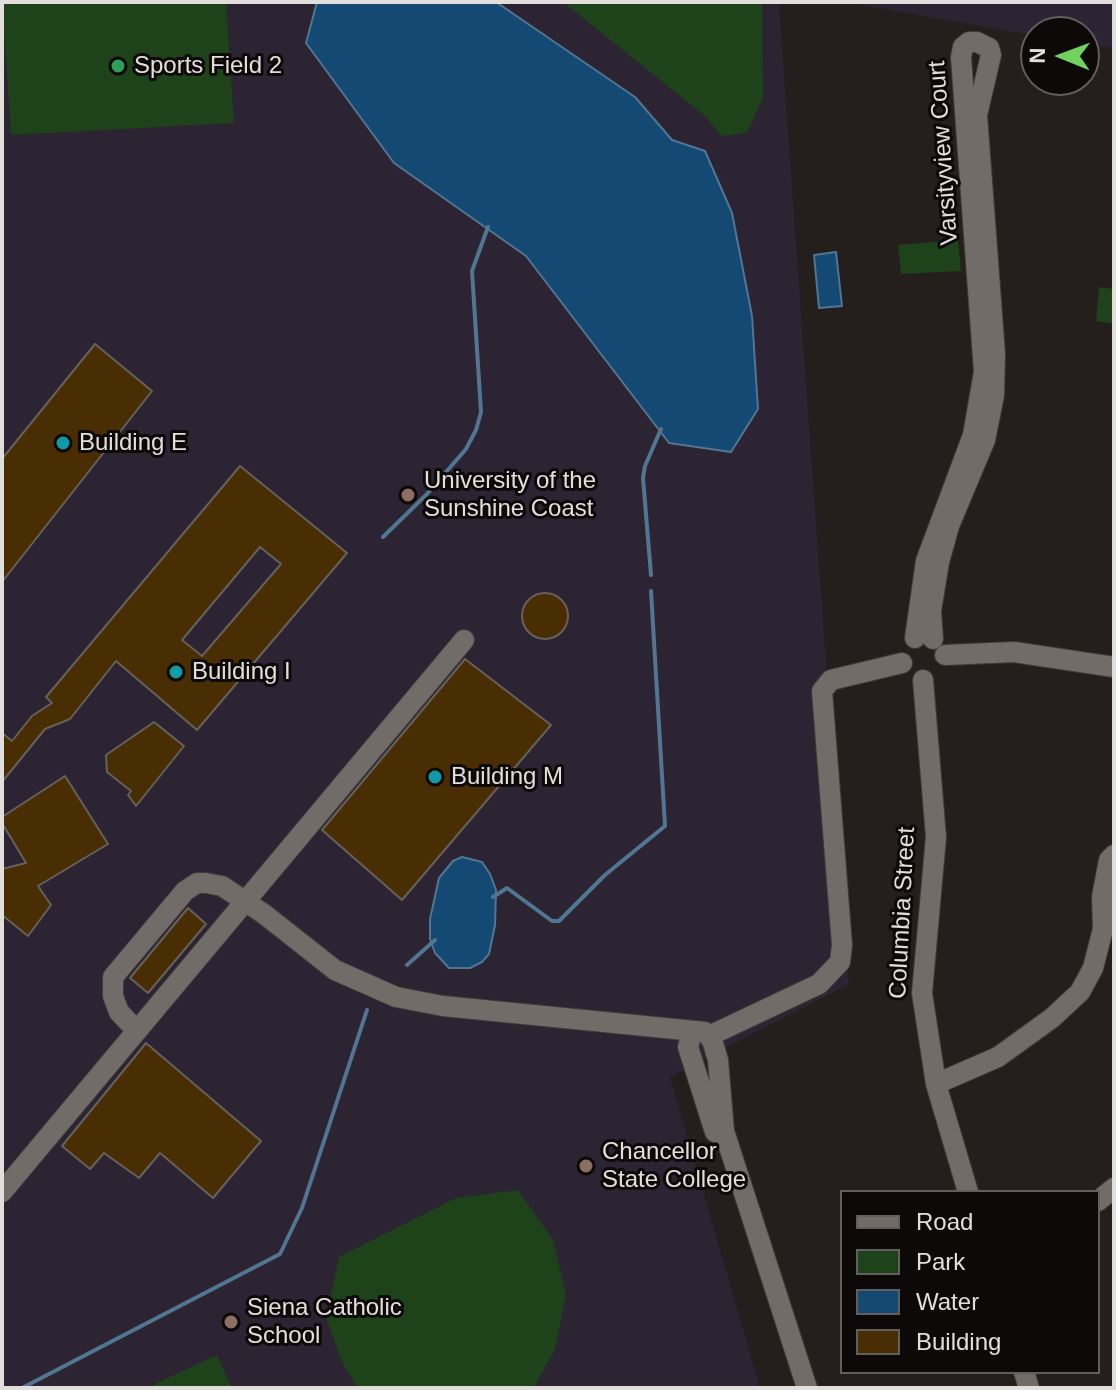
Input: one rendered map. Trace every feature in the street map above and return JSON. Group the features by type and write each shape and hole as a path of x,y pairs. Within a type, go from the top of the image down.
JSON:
{"street":[{"name":"Varsityview Court","path":"931,644 926,561 994,395 995,354 983,270 972,116"},
{"path":"2,1192 464,640"},
{"path":"931,644 939,673 923,680 910,675 902,663 904,648 931,644 1014,652 1114,667"},
{"path":"794,1388 688,1047 701,1034 819,984 840,962 842,945 822,691 831,680 902,663"},
{"name":"Columbia Street","path":"923,680 936,837 922,993 936,1084 967,1190"},
{"path":"936,1084 998,1057 1052,1018 1088,982 1108,920 1102,897 1109,860 1114,855"},
{"path":"137,1031 122,1018 115,1003 111,987 116,970 185,891 197,883 222,886 335,970 396,997 443,1006 666,1027 701,1034"},
{"path":"701,1034 719,1069 724,1131 807,1388"}],"shaded area":[{"name":"University of the Sunshine Coast","path":"2,2 811,2 779,5 849,984 670,1077 760,1388 2,1388"},
{"path":"845,2 1114,2 1114,48 1100,46 1100,16 1020,16 1020,33"}],"green space":[{"name":"Sports Field 2","path":"2,2 226,2 234,123 11,135"},
{"path":"563,2 762,2 763,98 747,133 721,136 706,117"},
{"path":"958,240 961,271 901,274 898,245"},
{"path":"1099,287 1114,289 1114,324 1096,321"},
{"path":"518,1190 553,1240 566,1295 555,1349 534,1388 357,1388 341,1360 326,1318 339,1257 456,1198"},
{"path":"217,1355 232,1388 146,1388"}],"water":[{"path":"317,2 496,2 635,97 672,140 705,151 732,213 752,316 758,409 731,452 669,443 526,256 394,163 306,43"},
{"path":"836,252 842,306 819,308 814,255"},
{"path":"462,857 482,862 490,874 496,890 495,925 489,954 482,962 470,968 449,968 435,953 430,939 430,919 439,878 453,861"}],"building":[{"name":"Building E","path":"95,344 152,391 2,582 2,459"},
{"path":"240,466 347,553 197,730 116,661 70,719 45,729 2,782 2,733 12,741 32,716 52,703 46,697","holes":["260,547 281,564 202,656 182,640"]},
{"path":"545,593 561,600 568,616 561,632 545,639 529,632 522,616 529,600"},
{"name":"Building M","path":"465,659 551,725 402,900 322,830"},
{"path":"154,722 184,746 136,806 128,795 131,791 107,772 106,755"},
{"path":"65,776 108,844 38,886 51,905 28,936 2,915 2,869 26,863 2,823 2,817"},
{"path":"188,908 206,924 148,993 130,978"},
{"path":"146,1043 261,1141 213,1198 160,1153 139,1178 104,1153 90,1169 62,1146"}],"waterway":[{"path":"383,537 427,494 466,449 476,430 481,412 472,271 488,227"},
{"path":"651,575 643,478 661,429"},
{"path":"493,897 507,888 552,921 559,921 605,875 665,826 651,591"},
{"path":"407,965 435,940"},
{"path":"22,1388 280,1254 302,1208 367,1010"}],"place":[{"name":"Sports Field 2","path":"118,66"},
{"name":"Building E","path":"63,443"},
{"name":"University of the Sunshine Coast","path":"408,495"},
{"name":"Building I","path":"176,672"},
{"name":"Building M","path":"435,777"},
{"name":"Chancellor State College","path":"586,1166"},
{"name":"Siena Catholic School","path":"231,1322"}]}
